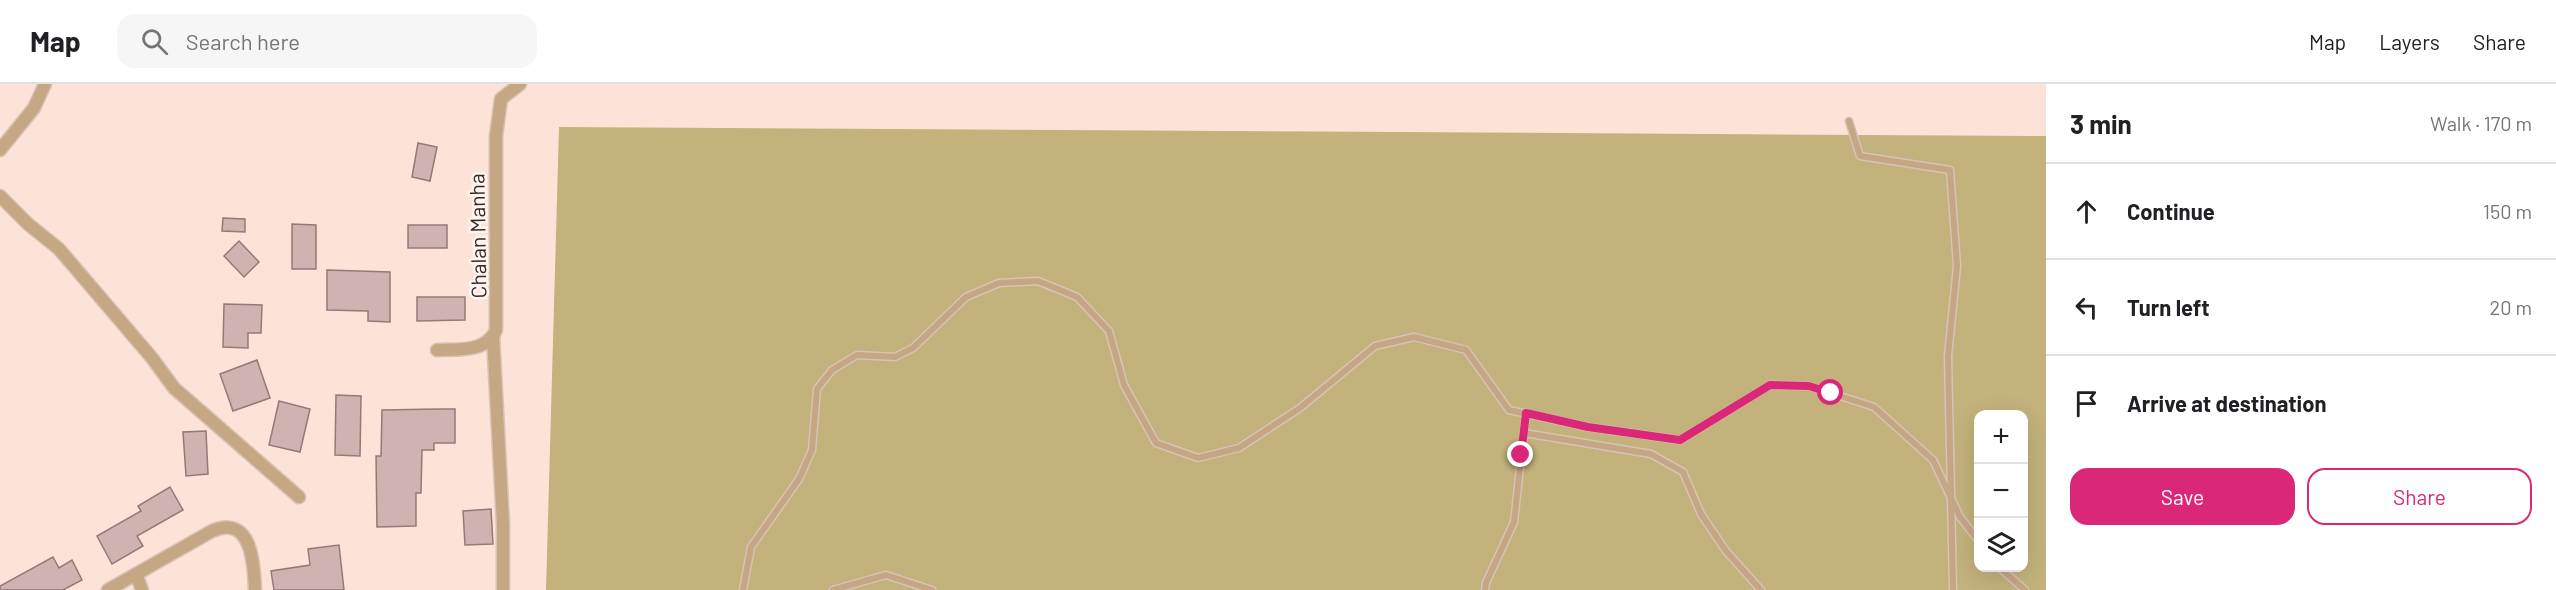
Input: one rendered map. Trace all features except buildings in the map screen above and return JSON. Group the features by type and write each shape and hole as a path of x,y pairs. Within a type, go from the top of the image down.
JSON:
{"street":[{"path":"0,150 34,108 45,84"},
{"name":"Chalan Manha","path":"502,590 502,524 493,336 497,318 494,211 496,136 501,99 519,84"},
{"path":"0,196 28,224 59,249 152,358 174,388 299,497"},
{"path":"437,350 482,346 493,336"},
{"path":"108,590 212,531 230,527 242,533 246,539 254,571 255,590"},
{"path":"136,574 142,590"}],"lane":[{"path":"1848,121 1860,156 1950,170 1957,266 1948,356 1953,590"},
{"path":"743,590 751,547 799,479 812,450 817,389 832,370 857,355 895,357 913,348 966,297 999,283 1038,281 1077,297 1108,331 1124,385 1156,443 1198,458 1239,448 1300,408 1375,346 1414,337 1466,351 1509,410 1588,427 1680,440 1770,385 1809,386 1874,407 1933,460 1960,517 1974,535"},
{"path":"1485,590 1486,583 1514,522 1526,413"},
{"path":"1524,433 1651,454 1683,472 1701,514 1726,551 1761,590"},
{"path":"2005,572 2025,590"},
{"path":"833,590 886,575 932,590"}],"shaded area":[{"path":"559,127 2046,136 2046,590 546,590"}],"route":[{"path":"1521,455 1526,413 1588,427 1680,440 1725,415 1770,385 1809,386 1831,393"}]}
